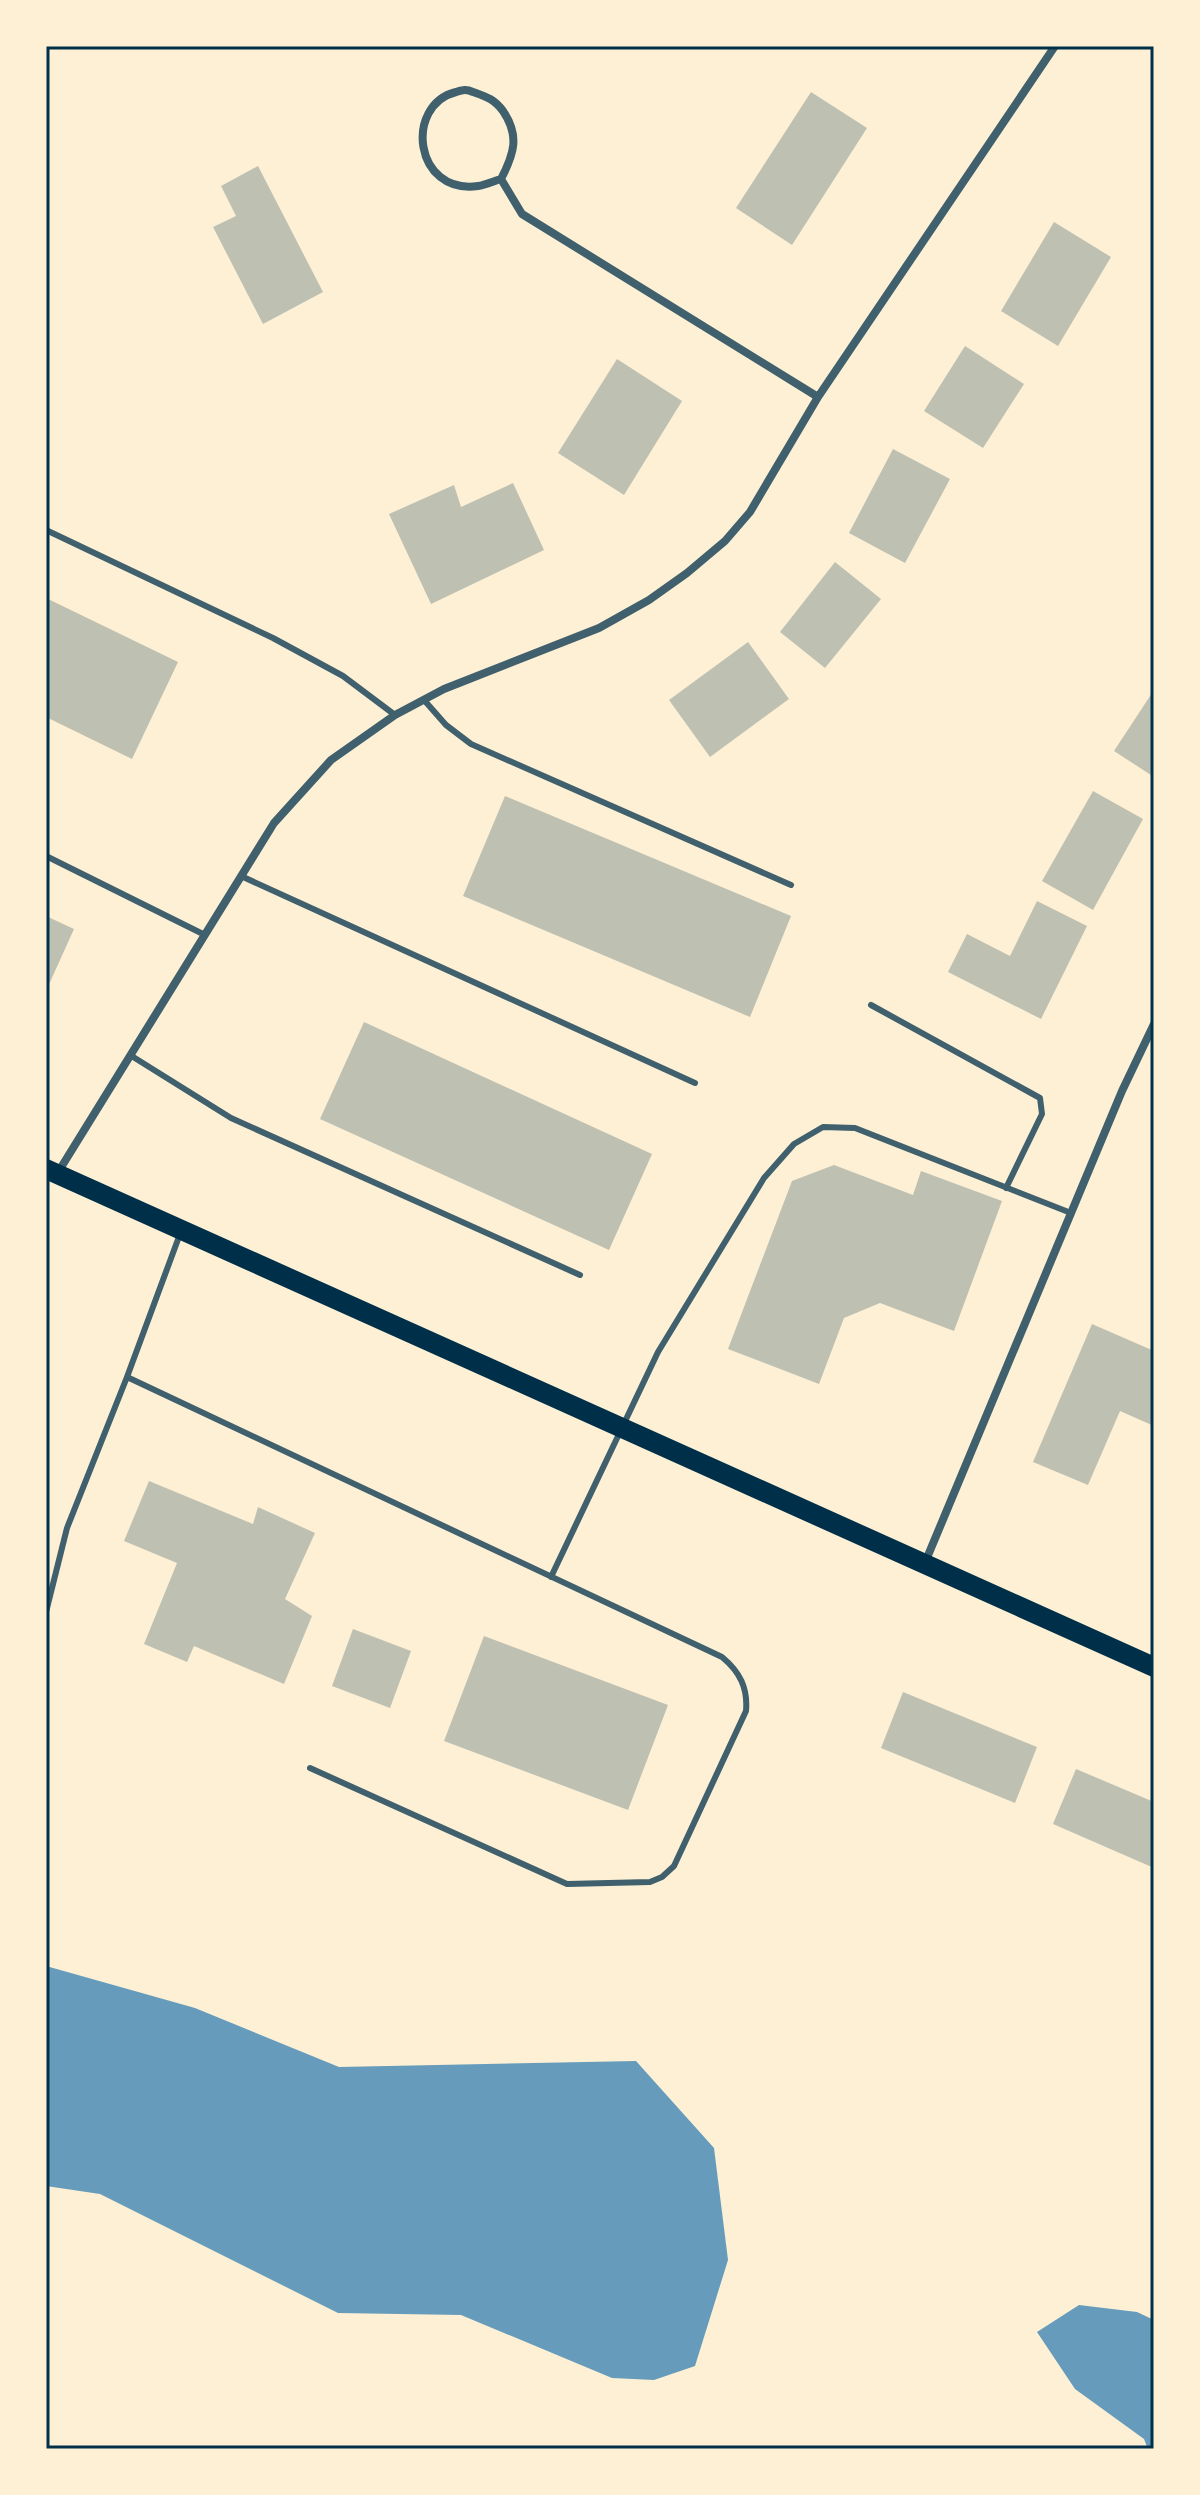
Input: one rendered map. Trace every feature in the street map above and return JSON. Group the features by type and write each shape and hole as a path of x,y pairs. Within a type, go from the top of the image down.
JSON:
{"main road":[{"path":"51,1172 1154,1667"}],"street":[{"path":"51,1172 130,1055 274,823 331,760 395,715 444,689 599,628 649,600 725,541 750,512 818,397 1055,46"},
{"path":"467,89 495,99 511,123 514,153 501,179 478,186 455,186 431,171 422,147 426,115 442,96 467,89"},
{"path":"501,179 522,214 818,397"},
{"path":"923,1565 1122,1091 1154,1024"}],"lane":[{"path":"46,530 273,638 343,676 395,715"},
{"path":"424,700 446,725 471,744 791,885"},
{"path":"46,856 205,935"},
{"path":"241,876 695,1083"},
{"path":"871,1005 1040,1098 1042,1114 1006,1188"},
{"path":"130,1055 231,1118 580,1275"},
{"path":"551,1577 658,1352 764,1178 794,1144 823,1127 855,1128 1071,1213"},
{"path":"46,1612 67,1528 181,1231"},
{"path":"127,1377 722,1657 732,1666 747,1695 746,1711 674,1866 662,1877 641,1883 567,1884 310,1768"}],"water":[{"path":"46,1966 195,2008 339,2067 636,2061 714,2148 728,2260 695,2366 654,2380 612,2378 461,2315 338,2313 100,2194 46,2186"},
{"path":"1079,2305 1137,2312 1154,2320 1154,2449 1148,2449 1144,2439 1075,2389 1037,2332"}],"building":[{"path":"811,92 867,128 792,245 736,208"},
{"path":"258,166 323,292 263,324 213,227 236,216 221,186"},
{"path":"1054,222 1111,257 1058,346 1001,311"},
{"path":"965,346 1024,384 983,448 924,411"},
{"path":"617,359 682,401 624,495 558,453"},
{"path":"893,449 950,479 905,563 849,533"},
{"path":"513,483 544,550 431,604 389,514 454,485 461,507"},
{"path":"835,562 881,599 825,668 780,632"},
{"path":"46,598 178,662 132,759 46,717"},
{"path":"748,642 789,699 710,757 669,700"},
{"path":"1154,690 1154,777 1114,751"},
{"path":"1093,791 1143,819 1093,910 1042,881"},
{"path":"505,796 791,916 750,1017 463,896"},
{"path":"1037,901 1087,926 1041,1019 948,972 967,934 1010,956"},
{"path":"46,916 74,929 46,991"},
{"path":"364,1022 652,1154 609,1250 320,1119"},
{"path":"834,1165 913,1195 921,1171 1002,1201 954,1331 880,1303 844,1318 819,1384 728,1349 792,1181"},
{"path":"1092,1324 1154,1351 1154,1426 1120,1411 1088,1485 1033,1462"},
{"path":"149,1481 253,1524 258,1507 315,1533 285,1599 312,1616 284,1684 194,1646 187,1662 144,1644 177,1563 124,1541"},
{"path":"353,1629 411,1651 390,1708 332,1686"},
{"path":"484,1636 668,1705 628,1810 444,1741"},
{"path":"903,1692 1037,1747 1015,1803 881,1748"},
{"path":"1076,1769 1154,1802 1154,1868 1053,1824"}]}
